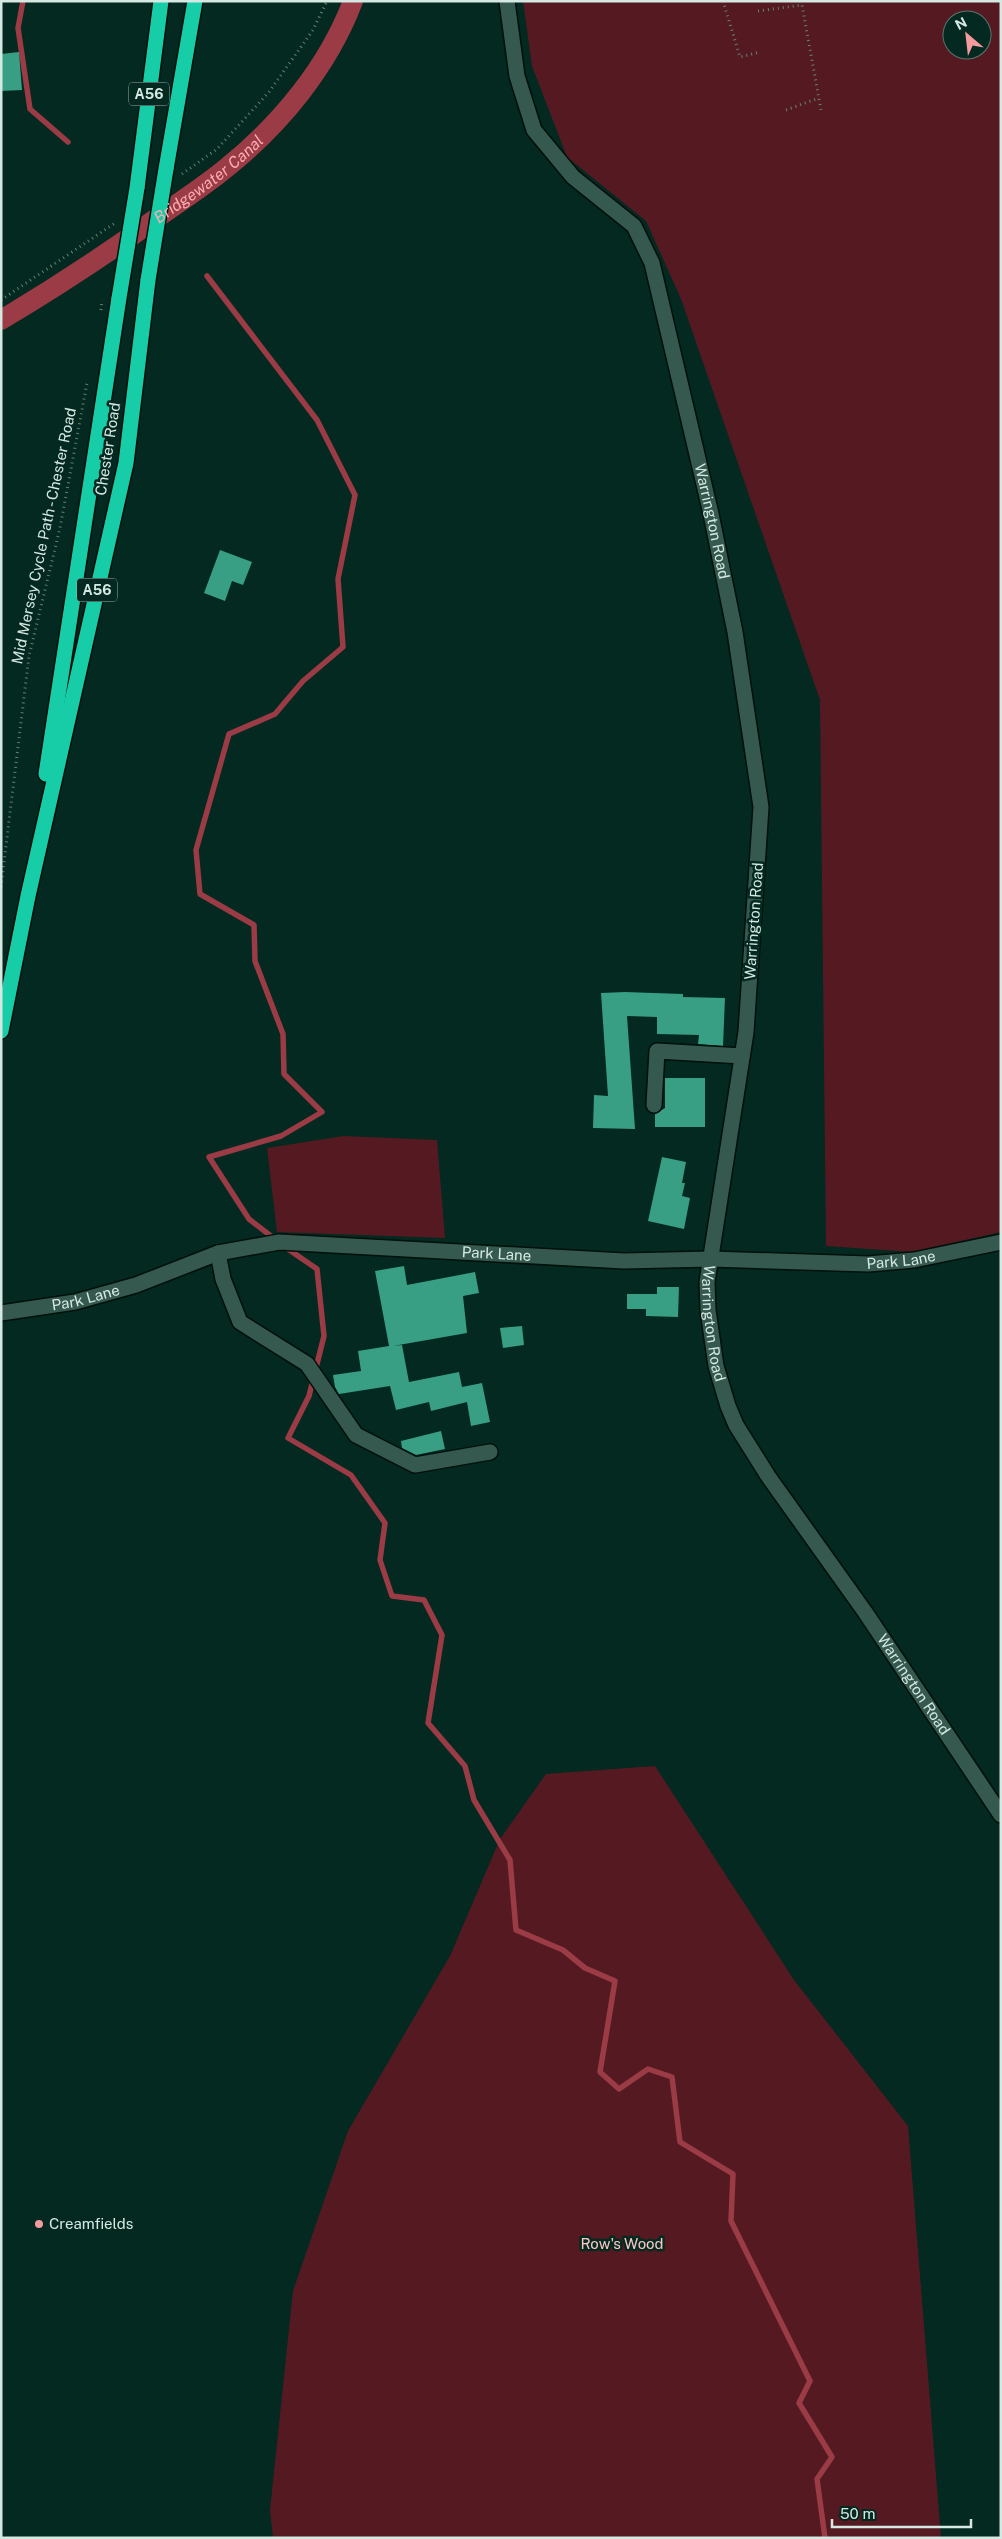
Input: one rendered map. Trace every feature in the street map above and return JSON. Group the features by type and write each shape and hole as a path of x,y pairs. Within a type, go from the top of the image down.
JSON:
{"highway":[{"name":"Chester Road","path":"28,896 137,188 162,1"},
{"name":"Chester Road","path":"1,1031 3,1010 28,896 126,463 148,280 195,1"}],"street":[{"name":"Warrington Road","path":"507,1 517,76 534,130 573,177 634,226 652,263 711,514 736,632 761,807 754,929 742,1056 707,1282 708,1310 716,1366 736,1425 768,1476 865,1612 1001,1815"},
{"path":"654,1105 657,1051 742,1056"},
{"name":"Park Lane","path":"1,1313 75,1302 136,1285 218,1253 279,1242 624,1261 711,1259 868,1264 914,1260 1001,1242"},
{"path":"218,1253 224,1279 240,1322 307,1364 356,1435 414,1466 490,1452"}],"path":[{"path":"724,1 740,57 760,52"},
{"path":"758,11 802,5 821,110"},
{"path":"786,110 818,98"},
{"path":"1,300 8,296"},
{"path":"99,319 101,310"},
{"name":"Mid Mersey Cycle Path - Chester Road","path":"1,887 29,656 60,528 88,376"}],"green space":[{"path":"523,1 1001,1 1001,1232 912,1252 826,1246 820,700 681,299 646,221 567,157 532,66"},
{"path":"344,1136 437,1140 445,1238 277,1232 267,1148"},
{"name":"Row's Wood","path":"655,1766 794,1980 908,2126 941,2538 273,2538 270,2510 293,2291 348,2131 450,1956 500,1839 546,1774"}],"building":[{"path":"19,52 22,90 1,91 1,54"},
{"path":"220,550 252,562 243,585 232,581 225,601 204,593"},
{"path":"601,993 683,994 683,997 725,998 723,1046 698,1044 699,1035 657,1034 657,1017 627,1016 635,1129 593,1128 594,1095 608,1096"},
{"path":"665,1078 705,1078 705,1127 655,1127 655,1114 665,1108"},
{"path":"662,1157 686,1162 682,1183 685,1183 682,1196 690,1198 684,1229 648,1221"},
{"path":"404,1266 407,1285 475,1272 479,1293 463,1296 467,1333 393,1346 402,1345 409,1382 459,1372 462,1387 482,1383 490,1422 471,1426 467,1402 431,1411 429,1402 396,1410 390,1386 339,1394 335,1387 333,1375 361,1371 358,1351 389,1346 375,1271"},
{"path":"657,1287 679,1287 678,1317 646,1316 646,1309 627,1309 627,1294 657,1294"},
{"path":"522,1326 524,1345 503,1348 500,1328"},
{"path":"441,1431 445,1449 416,1455 402,1448 401,1441"}],"waterway":[{"path":"23,1 18,28 30,109 68,142"},
{"name":"Bridgewater Canal","path":"1,320 117,246 208,182 245,152 283,114 316,72 343,25 353,1"},
{"path":"207,276 317,420 355,495 338,579 343,647 303,681 275,714 229,734 196,850 200,894 254,925 255,961 283,1034 284,1074 322,1112 281,1136 209,1157 249,1219 276,1240"},
{"path":"285,1247 317,1269 324,1336 309,1396 288,1438 351,1475 385,1523 380,1560 392,1596 424,1600 442,1635 428,1723 465,1766 474,1800 510,1860 516,1930 563,1950 585,1968 615,1981 600,2072 619,2089 648,2069 672,2077 680,2142 733,2174 731,2221 810,2381 799,2403 832,2457 817,2479 825,2538"}],"place":[{"name":"Creamfields","path":"39,2224"}]}
